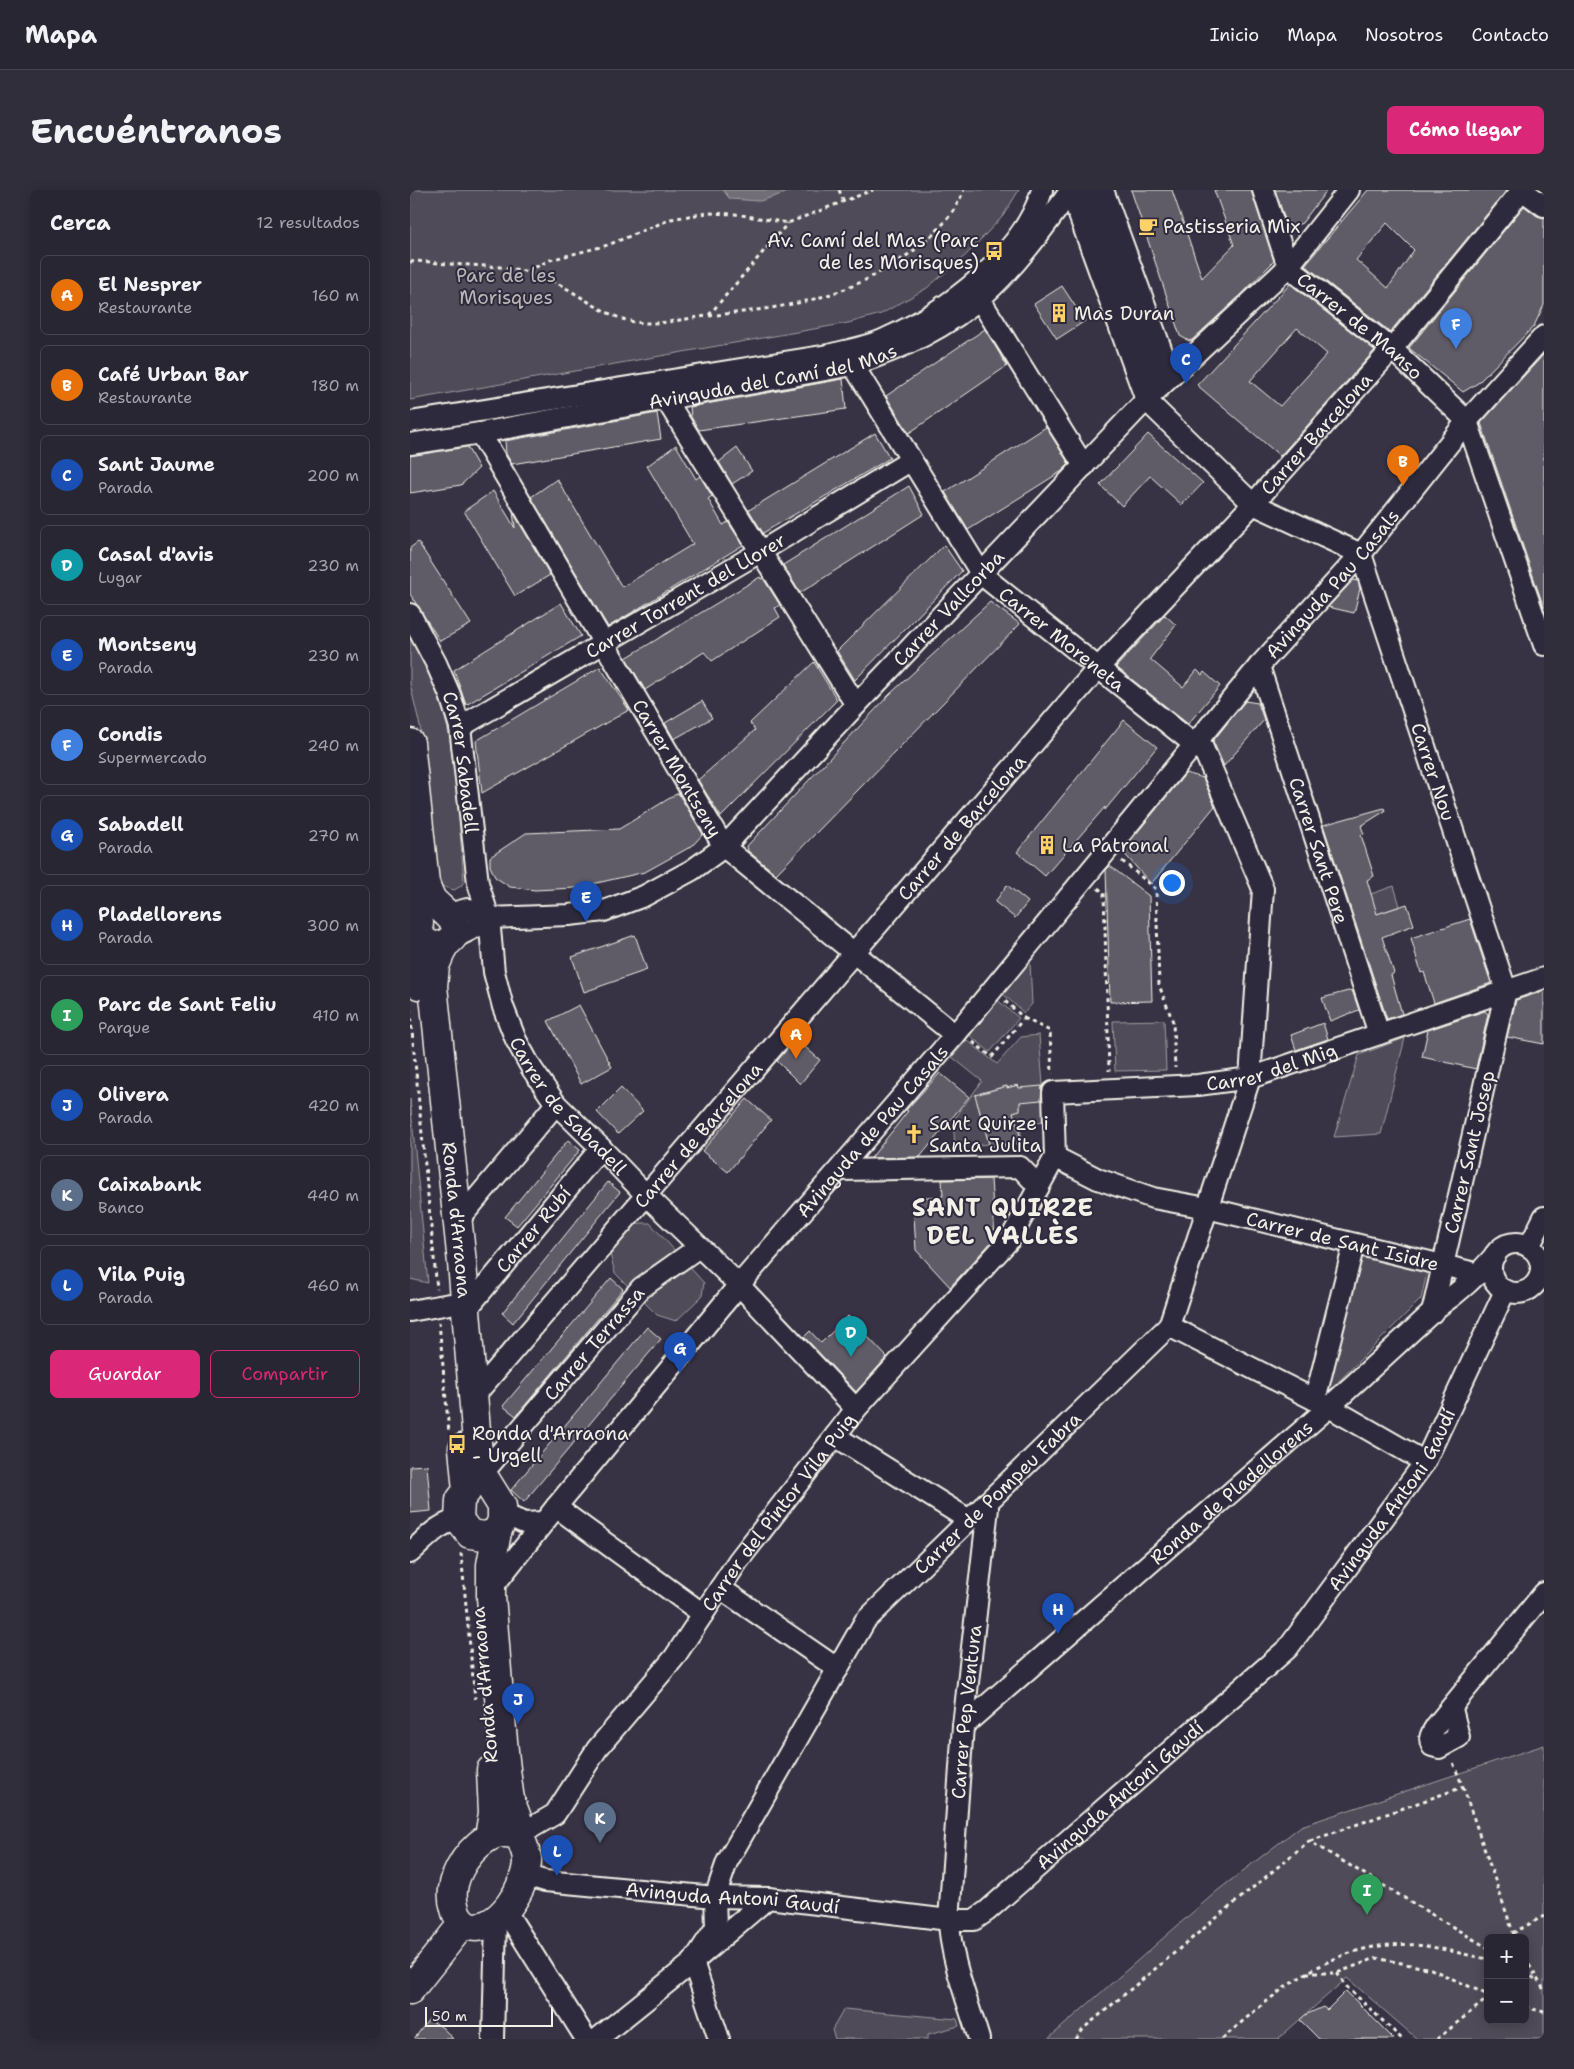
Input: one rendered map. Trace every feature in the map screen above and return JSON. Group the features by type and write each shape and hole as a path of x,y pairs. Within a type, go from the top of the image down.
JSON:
{"street":[{"name":"Avinguda del Camí del Mas","path":"410,422 828,355 886,339 937,309 966,288 996,262 1021,235 1037,206 1042,190"},
{"name":"Avinguda del Camí del Mas","path":"410,444 853,365 899,349 932,332 980,298 1028,248 1075,190"},
{"path":"1075,190 1159,388"},
{"path":"1075,190 1084,229 1159,388 1253,504 1361,554"},
{"path":"1104,190 1159,388"},
{"name":"Carrer de Manso","path":"1263,190 1288,267 1392,349 1467,421"},
{"name":"Carrer Vallcorba","path":"438,929 466,910 477,910 489,918 569,915 604,911 644,896 692,870 724,847 1159,388 1288,267 1349,190"},
{"path":"1522,190 1544,206"},
{"name":"Carrer Barcelona","path":"1098,668 1253,504 1392,349 1522,190"},
{"path":"1045,225 1060,223 1084,229"},
{"path":"980,298 1084,466"},
{"name":"Avinguda Pau Casals","path":"1197,742 1259,666 1361,554 1467,421 1544,336"},
{"name":"Carrer Moreneta","path":"853,365 910,461 982,575 1098,668 1197,742"},
{"path":"665,398 856,706"},
{"path":"1467,421 1544,645"},
{"name":"Carrer Montseny","path":"480,433 724,847 854,953 957,1033"},
{"name":"Carrer Torrent del Llorer","path":"460,727 760,552 910,461"},
{"name":"Carrer Nou","path":"1361,554 1506,990"},
{"name":"Carrer Sabadell","path":"410,614 436,663 450,695 460,727 478,883 489,918"},
{"name":"Carrer Sant Pere","path":"1259,666 1379,1034"},
{"name":"Carrer de Barcelona","path":"474,1396 1098,668"},
{"name":"Avinguda de Pau Casals","path":"544,1522 739,1285 957,1033 1197,742"},
{"name":"Carrer de Pompeu Fabra","path":"715,1897 727,1862 865,1621 1169,1326 1250,1078 1263,889 1197,742"},
{"path":"410,743 425,883 434,901 438,929"},
{"name":"Ronda d'Arraona","path":"410,883 438,929 433,986 457,1222 458,1307 474,1396 478,1454 493,1790 493,1813 489,1836"},
{"name":"Carrer de Sabadell","path":"489,918 494,972 503,1007 524,1055 556,1104 739,1285 856,1409"},
{"name":"Ronda d'Arraona","path":"438,929 419,987 481,1508 491,1565 491,1590 508,1789 519,1823 520,1835"},
{"name":"Carrer del Mig","path":"1052,1092 1175,1086 1250,1078 1544,978"},
{"name":"Carrer Sant Josep","path":"1432,1313 1506,990"},
{"path":"1052,1092 1055,1158"},
{"path":"457,1222 556,1104"},
{"name":"Carrer Rubí","path":"458,1307 602,1148"},
{"name":"Carrer de Sant Isidre","path":"1055,1158 1098,1179 1153,1198 1207,1208 1479,1274"},
{"name":"Carrer del Pintor Vila Puig","path":"520,1835 555,1814 597,1749 674,1658 738,1561 856,1409 1011,1238 1055,1158"},
{"path":"840,1170 1020,1167 1039,1187"},
{"path":"1530,1246 1544,1217"},
{"path":"1512,1243 1530,1246 1538,1256 1541,1264 1540,1285 1520,1294 1505,1291 1498,1286 1493,1278 1492,1262 1496,1254 1502,1248 1512,1243"},
{"path":"1322,1403 1354,1244"},
{"name":"Carrer Terrassa","path":"481,1508 641,1288 699,1247"},
{"name":"Ronda de Pladellorens","path":"963,1726 1322,1403 1458,1293 1479,1274 1496,1254"},
{"name":"Avinguda Antoni Gaudí","path":"525,1875 545,1881 715,1897 768,1898 949,1920 974,1920 987,1911 1288,1648 1425,1462 1505,1291"},
{"path":"410,1311 458,1307"},
{"path":"1169,1326 1322,1403 1425,1462"},
{"path":"835,1436 969,1520"},
{"name":"Carrer Pep Ventura","path":"979,2039 953,1950 949,1934 949,1920 963,1726 988,1508 986,1503"},
{"path":"556,1507 703,1614"},
{"path":"410,1553 448,1521 481,1508 524,1523 544,1522"},
{"path":"491,1590 544,1522"},
{"path":"720,1588 838,1669"},
{"path":"1446,1745 1439,1748 1432,1746 1430,1736 1544,1593"},
{"path":"509,1832 520,1835 527,1859 525,1875 519,1891 501,1915 484,1926 463,1924 456,1914 452,1901 452,1889 458,1873 467,1858 489,1836 509,1832"},
{"path":"693,1962 716,1927 715,1897"},
{"path":"596,2039 693,1962 768,1898"},
{"path":"494,2039 501,1915"},
{"path":"501,1915 586,2039"},
{"path":"410,1990 463,1924"},
{"path":"693,1962 719,2039"}],"path":[{"path":"839,190 844,202"},
{"path":"708,316 788,223 873,190"},
{"path":"410,262 509,268 528,272 554,281 618,317 636,322 671,321 780,308 814,300 861,283 926,243 942,226 960,200 964,190"},
{"path":"528,272 550,260 608,245 671,220 707,213 735,214 788,223"},
{"path":"1108,849 1156,889 1159,985 1173,1022 1175,1086"},
{"path":"1085,878 1104,893 1109,1089"},
{"path":"992,990 1024,1018 1050,1031 1052,1092"},
{"path":"957,1033 992,1058 1024,1018"},
{"path":"1446,1745 1463,1787 1512,1933 1544,1916"},
{"path":"1076,2039 1084,2028 1310,1841 1463,1787"},
{"path":"1310,1841 1484,1946"},
{"path":"1222,2039 1306,1973 1333,1959 1361,1948 1387,1945 1418,1945 1484,1958"},
{"path":"1306,1973 1337,1973 1376,1958 1431,1969 1484,1994"},
{"path":"1529,1966 1544,1990"},
{"path":"1337,1973 1347,1987 1402,2039"},
{"path":"1529,1975 1536,1979"},
{"path":"1437,2039 1484,1999"},
{"path":"1529,2008 1544,2012"}],"green space":[{"name":"Parc de les Morisques","path":"410,190 1019,190 1003,216 966,255 927,288 881,314 848,323 410,400"},
{"path":"410,636 436,690 449,733 464,881 461,886 454,890 442,886 438,877 420,726 410,684"},
{"path":"1394,886 1400,906 1348,924 1342,904"},
{"path":"1030,961 1032,1004 1024,1013 1002,993"},
{"path":"996,999 1019,1018 990,1052 967,1033"},
{"path":"1164,1020 1166,1070 1115,1071 1113,1021"},
{"path":"1039,1035 1046,1122 1020,1124 1022,1142 1013,1112 1020,1109 1018,1085 980,1093 977,1103 989,1144 955,1147 953,1121 982,1081 952,1057 967,1040 997,1064 1021,1037"},
{"path":"1405,1038 1381,1134 1334,1137 1359,1055"},
{"path":"410,1099 428,1283 410,1279"},
{"path":"635,1223 650,1223 704,1283 702,1296 676,1321 657,1315 615,1273 610,1254"},
{"path":"1358,1255 1427,1272 1421,1299 1323,1397"},
{"path":"1544,1745 1544,2039 1417,2039 1347,1978 1280,2039 1048,2039 1217,1891 1301,1826"},
{"path":"844,2009 957,2019 959,2026 928,2034 928,2039 835,2039 832,2030"}],"shaded area":[{"path":"723,190 795,190 760,201 730,199"}],"building":[{"path":"1131,190 1172,190 1202,278 1234,245 1214,190 1251,190 1274,261 1242,294 1192,340 1189,341 1180,336"},
{"path":"1275,190 1327,190 1302,223 1292,227 1284,217"},
{"path":"1368,190 1507,190 1390,332 1305,265","holes":["1387,223 1414,250 1388,288 1356,260"]},
{"path":"1524,206 1537,216 1544,218 1544,305 1534,326 1478,383 1463,392 1409,348"},
{"path":"1290,284 1375,350 1280,456 1197,385","holes":["1297,328 1327,354 1280,406 1250,381"]},
{"name":"Mas Duran","path":"1062,286 1085,321 1057,339 1034,304"},
{"path":"985,329 1007,366 909,433 886,396"},
{"path":"1544,354 1544,608 1481,423"},
{"path":"843,379 846,409 699,430 691,417 690,407"},
{"path":"657,413 661,439 512,464 506,454 505,441"},
{"path":"1046,427 1069,464 1062,471 968,530 945,492"},
{"path":"875,433 890,458 763,533 749,510"},
{"path":"1148,434 1203,483 1182,505 1150,476 1122,506 1100,485"},
{"path":"676,445 696,479 700,476 712,496 708,499 723,525 728,522 743,545 608,627 531,497 557,479 622,587 693,544 647,466"},
{"path":"467,447 479,468 461,485 410,493 410,456"},
{"path":"737,448 752,471 732,484 719,462"},
{"path":"909,486 924,514 800,593 783,565"},
{"path":"493,491 515,528 513,512 550,575 515,596 464,511"},
{"path":"418,542 471,624 440,641 410,594 410,548"},
{"path":"944,545 962,571 855,680 837,651"},
{"path":"760,577 761,579 763,578 780,605 775,608 780,617 712,661 704,652 645,690 626,658"},
{"path":"1353,580 1358,581 1360,589 1354,613 1328,607"},
{"path":"990,602 1020,624 776,874 748,851 747,846 890,694"},
{"path":"561,603 581,636 466,705 454,670"},
{"path":"1165,615 1176,625 1150,659 1183,687 1197,670 1202,675 1204,672 1220,686 1188,724 1116,667"},
{"path":"814,662 837,700 721,817 698,780 755,730 750,723"},
{"path":"600,667 629,710 482,793 476,741"},
{"path":"702,701 712,718 674,739 665,723"},
{"path":"1245,701 1258,703 1264,720 1224,766 1213,741"},
{"path":"1124,720 1157,747 1105,810 1105,807 1045,876 1017,852"},
{"path":"1186,773 1203,778 1215,806 1151,884 1122,851"},
{"path":"678,793 703,834 692,846 645,872 575,888 535,890 510,887 495,877 490,866 490,857 526,833 619,829"},
{"path":"1384,808 1385,811 1361,826 1364,834 1361,835 1374,876 1367,880 1377,914 1407,904 1414,925 1382,937 1394,973 1391,975 1402,1014 1387,1019 1323,825"},
{"path":"1110,866 1149,896 1152,1001 1110,1002 1106,870"},
{"path":"1007,885 1028,902 1015,918 995,902"},
{"path":"1470,919 1491,983 1434,1003 1424,972 1421,973 1411,938"},
{"path":"635,935 647,970 584,992 572,957"},
{"path":"1352,990 1359,1010 1330,1021 1322,998"},
{"path":"1544,991 1544,1044 1507,1037 1516,1000"},
{"path":"579,1005 612,1067 581,1084 548,1021"},
{"path":"1485,1011 1488,1014 1476,1069 1422,1057 1428,1030"},
{"path":"1323,1023 1328,1039 1296,1050 1291,1035"},
{"path":"796,1039 820,1060 800,1084 777,1061"},
{"name":"Sant Quirze i Santa Julita","path":"940,1073 969,1097 920,1157 871,1158 908,1111 906,1110"},
{"name":"Sant Quirze i Santa Julita","path":"1018,1085 1019,1088 1042,1086 1041,1100 1020,1102 1020,1110 1013,1112 1022,1142 1005,1147 1004,1143 990,1147 975,1095 1007,1086 1007,1088"},
{"path":"621,1088 643,1111 618,1134 597,1112"},
{"path":"747,1099 771,1120 728,1172 702,1151"},
{"path":"568,1140 580,1150 517,1226 505,1217"},
{"path":"991,1179 995,1238 950,1287 916,1250 913,1198 943,1196 942,1180"},
{"path":"608,1182 620,1192 513,1323 502,1313"},
{"path":"611,1278 623,1289 516,1416 503,1406"},
{"path":"848,1316 887,1357 856,1392 804,1337 810,1331 821,1343"},
{"path":"647,1327 661,1339 524,1502 511,1490"},
{"path":"427,1465 431,1511 410,1513 410,1466"},
{"path":"1346,1991 1394,2039 1319,2039 1300,2020 1305,2015 1323,2007 1327,2010"},
{"path":"429,2019 443,2028 453,2039 414,2039"}],"place":[{"name":"Pastisseria Mix","path":"1148,226"},
{"name":"Av. Camí del Mas (Parc de les Morisques)","path":"994,251"},
{"name":"Mas Duran","path":"1059,313"},
{"name":"Condis","path":"1456,349"},
{"name":"Sant Jaume","path":"1186,384"},
{"name":"Café Urban Bar","path":"1403,486"},
{"name":"La Patronal","path":"1047,845"},
{"name":"Montseny","path":"586,922"},
{"name":"El Nesprer","path":"796,1059"},
{"name":"Sant Quirze i Santa Julita","path":"914,1134"},
{"name":"Casal d'avis","path":"851,1357"},
{"name":"Sabadell","path":"680,1373"},
{"name":"Ronda d'Arraona - Urgell","path":"457,1444"},
{"name":"Pladellorens","path":"1058,1634"},
{"name":"Olivera","path":"518,1724"},
{"name":"Caixabank","path":"600,1843"},
{"name":"Vila Puig","path":"557,1876"},
{"name":"Parc de Sant Feliu","path":"1367,1915"}],"district":[{"name":"SANT QUIRZE DEL VALLÈS","path":"1003,1222"}]}
